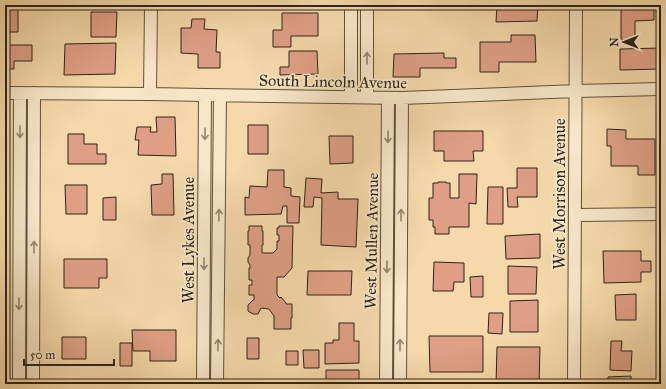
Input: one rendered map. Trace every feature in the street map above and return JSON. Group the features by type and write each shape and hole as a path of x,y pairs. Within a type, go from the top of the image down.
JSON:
{"street":[{"path":"150,94 151,5"},
{"path":"351,97 352,5"},
{"path":"367,5 367,97"},
{"name":"West Morrison Avenue","path":"574,384 576,5"},
{"name":"South Lincoln Avenue","path":"5,93 402,98 661,89"},
{"path":"19,384 20,93"},
{"path":"33,384 34,93"},
{"name":"West Lykes Avenue","path":"203,384 205,95"},
{"name":"West Lykes Avenue","path":"217,384 220,96"},
{"name":"West Mullen Avenue","path":"386,384 388,98"},
{"name":"West Mullen Avenue","path":"400,384 402,98"},
{"path":"575,215 661,214"},
{"path":"19,276 34,275"}],"building":[{"path":"324,5 324,8 275,6"},
{"path":"497,5 538,5 537,21 496,22"},
{"path":"5,7 18,7 18,32 5,32"},
{"path":"621,7 654,7 654,20 635,21 635,40 621,40"},
{"path":"91,12 117,12 116,37 91,37"},
{"path":"282,13 318,13 318,36 291,36 291,47 273,47 273,30 282,30"},
{"path":"192,19 205,19 204,29 217,30 216,52 220,52 220,68 198,68 198,54 181,53 181,28 191,28"},
{"path":"511,35 535,35 536,62 499,62 499,72 480,72 480,42 511,42"},
{"path":"116,43 115,74 64,75 65,44"},
{"path":"5,45 32,45 32,61 14,61 14,69 5,69"},
{"path":"661,48 661,69 620,70 620,49"},
{"path":"289,51 317,51 318,74 280,75 280,67 289,67"},
{"path":"444,53 444,58 456,58 456,68 420,68 420,77 393,77 394,54"},
{"path":"156,117 175,117 176,156 138,155 139,140 135,140 137,127 151,127 150,132 157,132"},
{"path":"248,125 268,125 268,154 248,154"},
{"path":"607,129 626,130 626,139 655,139 655,175 638,175 638,166 611,166 611,146 607,146"},
{"path":"434,131 483,131 483,151 473,151 474,161 444,161 444,151 434,151"},
{"path":"68,134 84,134 84,144 97,144 97,154 106,154 106,164 68,164"},
{"path":"329,136 353,136 353,163 330,164"},
{"path":"517,168 537,168 537,197 517,197 518,207 508,207 507,188 517,188"},
{"path":"268,170 284,170 284,187 291,188 291,196 300,197 299,223 287,223 287,206 283,206 281,214 245,215 245,197 249,198 250,186 267,187"},
{"path":"162,174 173,174 174,215 152,215 151,185 162,184"},
{"path":"459,174 477,174 476,204 469,203 469,227 449,227 449,234 435,234 433,220 429,220 429,198 433,198 433,183 450,183 450,198 459,198"},
{"path":"306,178 322,179 321,193 338,192 338,199 358,199 356,247 321,245 322,198 314,197 313,207 304,207"},
{"path":"65,185 87,185 87,214 66,214"},
{"path":"488,187 503,187 503,224 487,224"},
{"path":"116,197 116,220 103,220 103,198"},
{"path":"249,226 262,226 262,253 273,253 277,249 277,241 279,241 277,228 279,228 279,226 293,226 292,268 284,277 277,277 277,295 280,298 281,297 286,304 292,304 291,329 274,329 274,316 269,309 261,308 258,314 253,314 248,311 248,305 254,300 254,295 249,295 249,285 252,285 252,280 249,280 250,265 248,262 250,255 250,245 248,245"},
{"path":"540,234 540,258 506,259 505,236"},
{"path":"603,251 641,251 641,261 651,261 651,272 641,272 641,282 604,283"},
{"path":"64,259 107,259 107,278 99,278 99,288 64,288"},
{"path":"434,262 464,263 464,282 454,282 453,291 433,291"},
{"path":"508,266 537,267 536,294 508,294"},
{"path":"308,271 352,271 351,295 307,295"},
{"path":"483,276 483,297 471,297 470,277"},
{"path":"636,294 636,320 616,320 615,295"},
{"path":"538,300 538,332 510,332 510,301"},
{"path":"489,313 503,313 502,334 488,333"},
{"path":"339,323 354,323 354,341 359,341 359,363 325,364 325,343 333,343 333,340 339,340"},
{"path":"132,330 176,330 176,361 150,361 150,351 133,351"},
{"path":"429,336 483,336 483,372 430,372"},
{"path":"62,337 86,337 86,359 62,359"},
{"path":"247,338 259,338 259,359 247,359"},
{"path":"611,341 622,341 621,351 632,351 631,371 610,370"},
{"path":"120,343 132,343 132,366 120,366"},
{"path":"497,347 540,347 539,384 496,384"},
{"path":"303,350 319,350 319,368 304,368"},
{"path":"286,351 298,351 298,365 286,365"},
{"path":"326,370 359,370 359,384 326,384"},
{"path":"631,376 631,384 608,384 608,377"}]}
